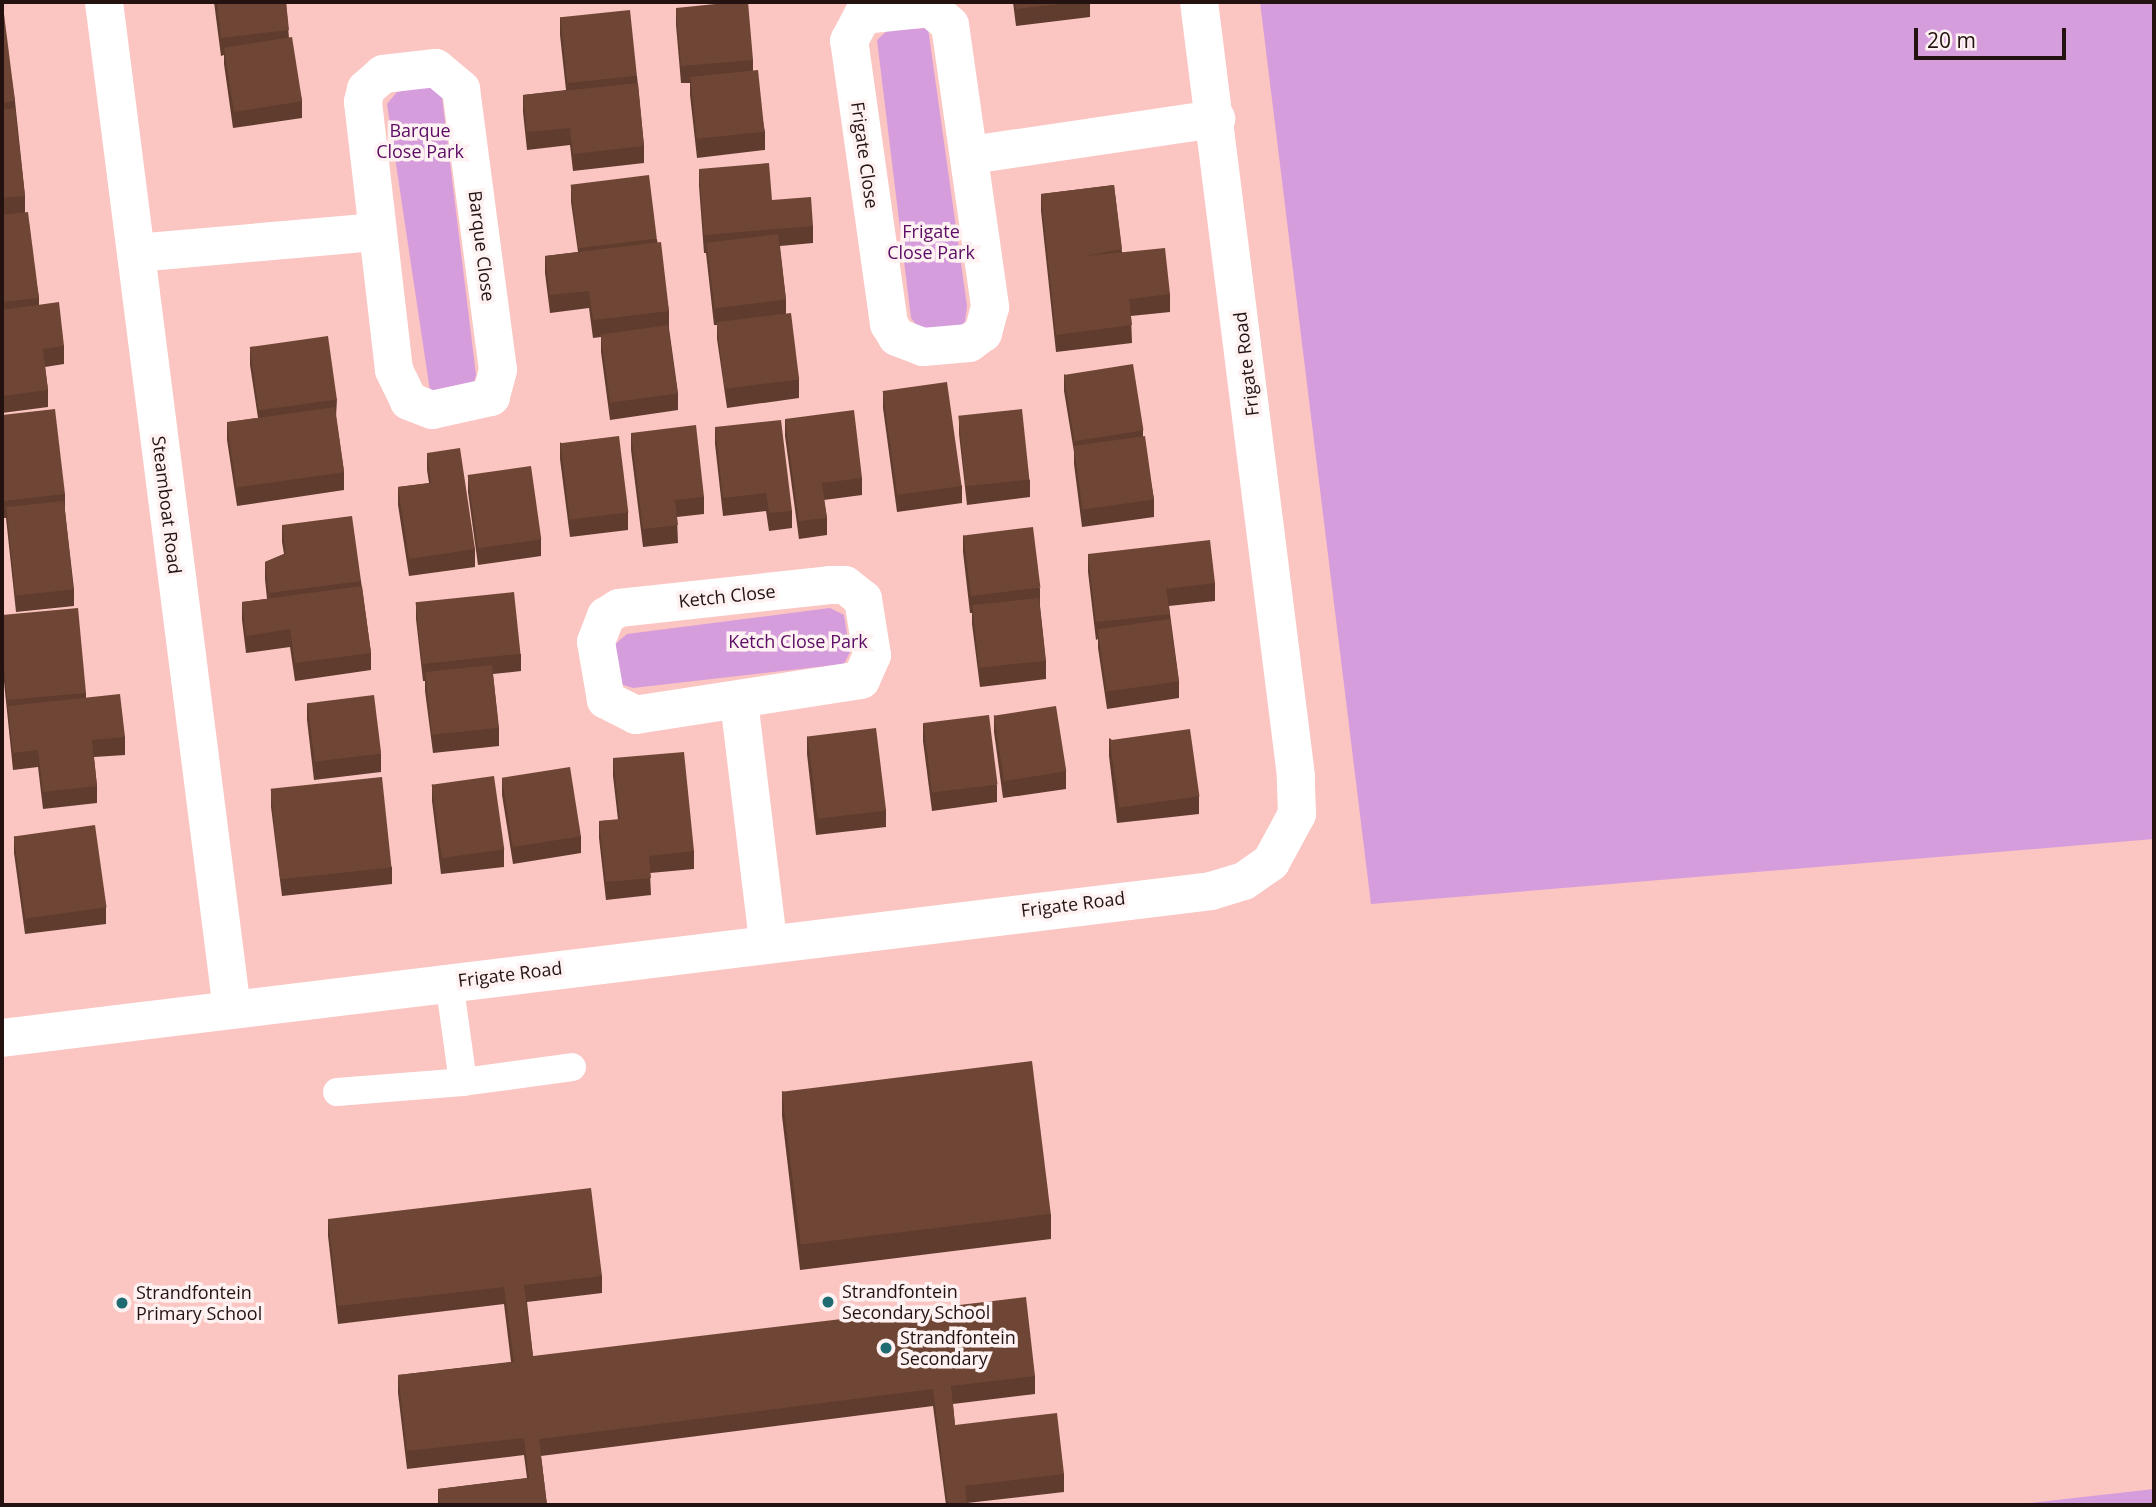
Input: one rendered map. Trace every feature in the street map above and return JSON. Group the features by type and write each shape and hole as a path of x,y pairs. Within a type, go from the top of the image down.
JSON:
{"street":[{"name":"Steamboat Road","path":"104,2 232,1009"},
{"name":"Frigate Road","path":"2,1038 768,941 1211,891 1244,881 1287,841 1297,814 1296,776 1216,119 1199,2"},
{"name":"Frigate Close","path":"930,8 947,19 971,155 987,321 969,343 913,345 889,324 849,41 855,21 930,8"},
{"name":"Barque Close","path":"447,71 461,89 498,370 491,397 432,410 416,408 400,391 377,232 366,89 383,74 447,71"},
{"path":"971,155 1216,119"},
{"path":"136,253 377,232"},
{"name":"Ketch Close","path":"830,585 855,591 863,599 872,655 862,680 739,701 636,715 618,710 601,687 600,626 619,608 830,585"},
{"path":"739,701 768,941"}],"lane":[{"path":"449,981 463,1082"},
{"path":"337,1093 463,1082 572,1067"}],"green space":[{"path":"1260,2 2154,2 2154,839 1371,904"},
{"name":"Frigate Close Park","path":"928,28 967,306 965,322 957,328 921,331 911,318 877,40 888,30"},
{"name":"Barque Close Park","path":"428,86 442,97 476,375 474,382 430,391 387,104 397,92"},
{"name":"Ketch Close Park","path":"830,608 844,615 850,652 844,664 633,688 620,684 613,646 627,634"},
{"path":"2154,1489 2154,1505 2013,1505"}],"building":[{"path":"217,2 286,2 289,30 221,38"},
{"path":"748,2 753,60 681,66 676,8"},
{"path":"1015,2 1076,2 1016,9"},
{"path":"630,10 637,76 567,83 560,17"},
{"path":"4,14 15,101 2,103 2,15"},
{"path":"292,37 302,101 234,112 224,48"},
{"path":"758,70 764,132 697,139 690,77"},
{"path":"638,83 644,146 573,154 570,128 527,132 523,95"},
{"path":"15,108 25,196 2,198 2,110"},
{"path":"769,163 772,200 811,197 813,226 704,235 699,169"},
{"path":"649,175 657,239 578,248 571,185"},
{"path":"1114,185 1122,249 1085,256 1165,248 1170,294 1129,299 1132,325 1056,335 1041,194"},
{"path":"28,212 39,298 2,302 2,215"},
{"path":"778,234 786,300 715,308 707,243"},
{"path":"661,242 669,311 593,320 589,291 550,295 545,256"},
{"path":"59,302 64,346 43,349 48,390 2,396 2,310"},
{"path":"791,313 799,380 725,389 717,322"},
{"path":"668,325 678,393 610,403 601,334"},
{"path":"328,336 337,399 259,410 250,347"},
{"path":"1133,364 1143,430 1074,441 1064,375"},
{"path":"947,382 962,486 897,495 883,391"},
{"path":"335,407 344,472 236,488 227,422"},
{"path":"55,409 65,494 3,501 2,415"},
{"path":"1022,409 1029,480 966,486 958,416"},
{"path":"854,410 862,478 822,483 827,518 799,521 785,419"},
{"path":"781,420 792,511 769,513 766,493 723,498 715,427"},
{"path":"696,425 704,497 675,500 678,525 643,529 631,433"},
{"path":"619,436 628,512 570,520 560,443"},
{"path":"1145,436 1154,499 1083,509 1074,446"},
{"path":"460,448 475,549 409,559 398,487 431,483 427,453"},
{"path":"531,466 541,539 478,548 468,475"},
{"path":"64,501 73,590 16,596 6,507"},
{"path":"352,516 361,581 269,593 265,562 286,553 282,525"},
{"path":"1033,527 1040,588 971,596 964,536"},
{"path":"1210,540 1215,583 1166,589 1170,614 1096,622 1088,554"},
{"path":"362,586 371,653 295,663 290,629 246,636 242,602"},
{"path":"514,592 520,654 422,664 416,602"},
{"path":"1039,598 1046,661 979,668 972,605"},
{"path":"78,608 86,693 7,700 2,615"},
{"path":"1170,619 1179,681 1106,692 1098,629"},
{"path":"492,665 499,728 432,735 425,672"},
{"path":"120,694 125,737 92,740 97,786 43,792 38,750 13,753 8,706"},
{"path":"374,695 381,754 315,762 307,703"},
{"path":"1056,706 1066,771 1004,781 994,716"},
{"path":"989,715 998,784 932,793 923,723"},
{"path":"876,728 886,810 818,819 808,736"},
{"path":"1190,729 1199,796 1119,808 1110,740"},
{"path":"684,752 694,851 649,856 651,878 606,882 599,821 620,819 613,758"},
{"path":"570,767 581,836 513,847 502,778"},
{"path":"494,776 504,849 442,858 432,785"},
{"path":"382,777 392,868 280,879 271,789"},
{"path":"95,825 107,907 25,919 14,836"},
{"path":"1032,1061 1051,1214 801,1245 782,1092"},
{"name":"Strandfontein Secondary","path":"591,1188 602,1276 524,1285 533,1356 1026,1297 1035,1376 951,1386 955,1425 1057,1413 1064,1474 965,1486 967,1505 948,1505 933,1389 539,1439 547,1505 440,1505 438,1489 529,1478 524,1438 407,1451 398,1375 514,1362 504,1287 338,1306 328,1219"}],"place":[{"name":"Strandfontein Secondary School","path":"828,1302"},
{"name":"Strandfontein Primary School","path":"122,1303"},
{"name":"Strandfontein Secondary","path":"886,1348"}]}
